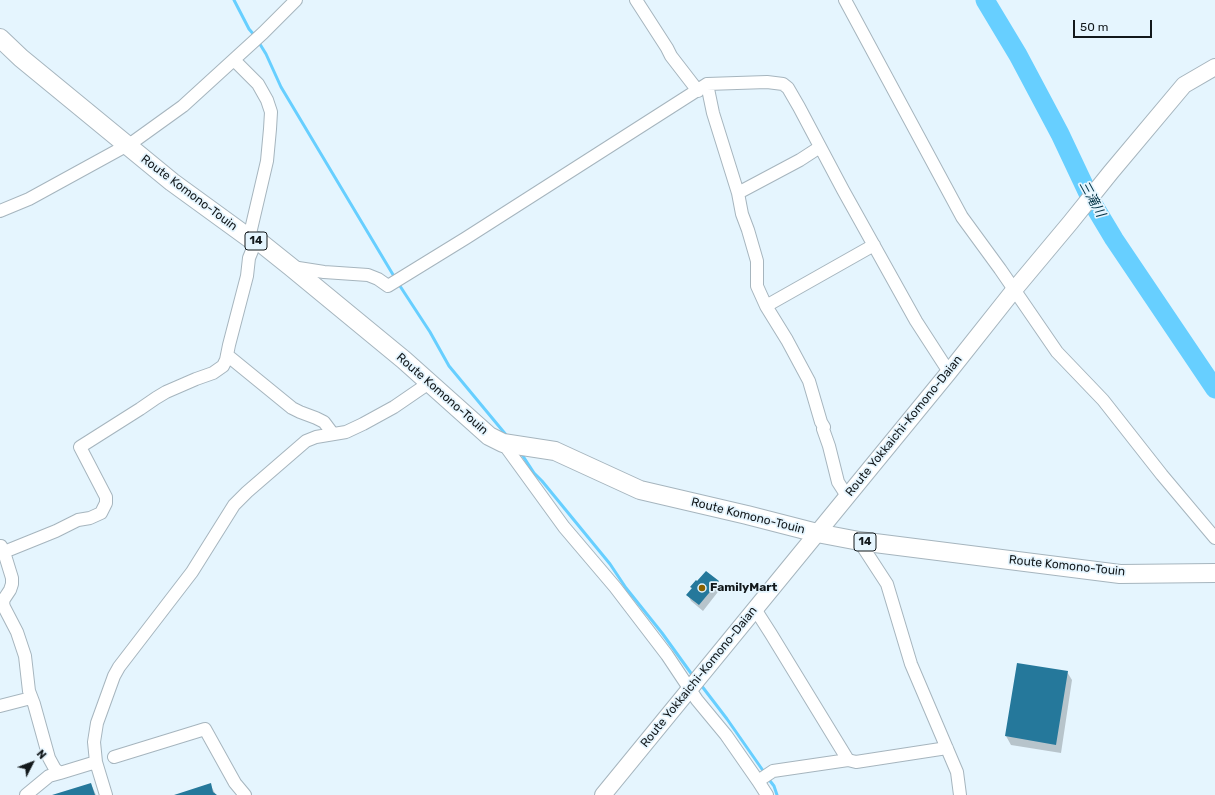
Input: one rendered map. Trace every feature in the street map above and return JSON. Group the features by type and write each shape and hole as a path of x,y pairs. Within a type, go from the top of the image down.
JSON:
{"main road":[{"name":"Route Komono-Touin","path":"0,38 21,58 172,182 261,244 291,267 404,360 489,436 514,445 555,451 640,490 748,515 817,533 859,541 1120,574 1215,573"},
{"name":"Route Yokkaichi-Komono-Daian","path":"602,795 949,372 1014,290 1184,85 1215,67"}],"street":[{"path":"0,211 28,199 132,142 183,106 263,33 296,0"},
{"path":"636,0 671,56 702,87 713,114 738,193 742,214 757,261 757,286 766,306 787,340 809,381 821,422 824,426 823,429 838,482 847,496"},
{"path":"845,0 962,217 1057,352 1103,400 1162,475 1215,538"},
{"path":"60,773 55,769 49,758 29,691 25,656 17,632 1,602 10,590 12,584 12,578 2,548 56,531 78,520 90,518 101,513 106,503 106,497 80,447 166,392 213,373 223,366 226,360 247,276 252,239 267,161 271,112 267,100 258,84 234,60"},
{"path":"291,267 324,272 368,275 388,286 391,285 702,87 767,82 783,84 788,88 799,107 916,321 949,372"},
{"path":"738,193 800,160 820,147"},
{"path":"766,306 874,245"},
{"path":"227,355 292,408 324,422 333,434"},
{"path":"106,795 96,762 94,742 97,723 114,676 188,577 234,505 306,441 316,437 346,432 363,424 394,407 429,383"},
{"path":"514,445 564,527 615,588 667,655 695,683 759,780 767,795"},
{"path":"859,541 887,584 911,664 957,772 960,795"},
{"path":"755,609 848,760"},
{"path":"0,706 31,698"},
{"path":"114,757 205,729 235,783 245,795"},
{"path":"759,780 773,771 848,760 856,762 947,748"},
{"path":"26,795 49,776 96,762"}],"building":[{"name":"FamilyMart","path":"706,571 719,581 699,605 686,595 692,588 690,587"},
{"path":"1017,663 1068,671 1056,745 1005,736"},
{"path":"91,783 95,795 52,795"},
{"path":"211,783 213,792 217,795 174,795"}],"waterway":[{"path":"234,0 249,29 255,36"},
{"name":"三滝川","path":"985,0 1018,55 1060,134 1093,204 1114,239 1215,389"},
{"path":"258,41 266,54 281,87 395,278"},
{"path":"398,283 430,332 449,366 507,436"},
{"path":"521,453 534,473 610,564 626,588 662,633 693,676"},
{"path":"701,685 764,772"},
{"path":"767,777 774,786 777,795"}],"place":[{"name":"FamilyMart","path":"702,588"}]}
